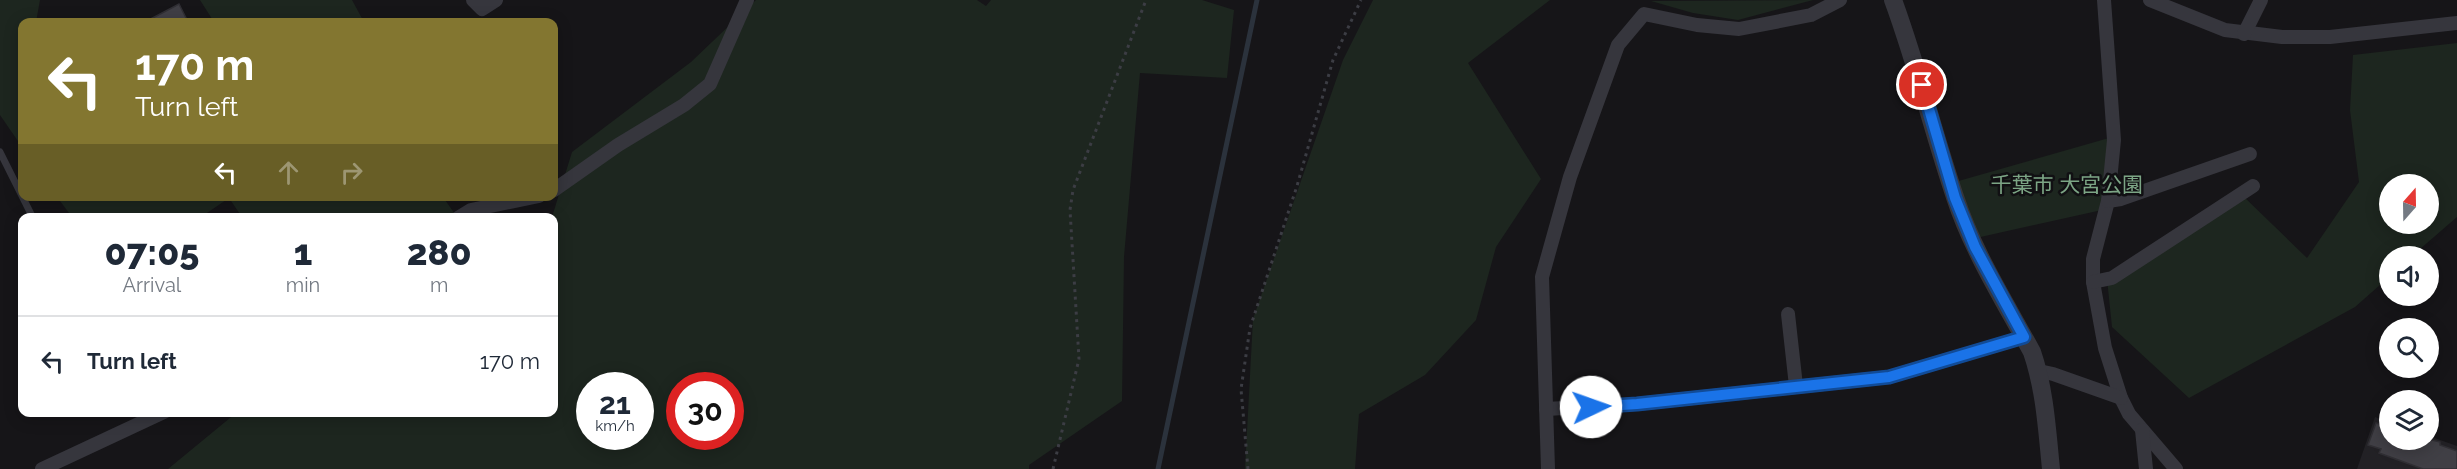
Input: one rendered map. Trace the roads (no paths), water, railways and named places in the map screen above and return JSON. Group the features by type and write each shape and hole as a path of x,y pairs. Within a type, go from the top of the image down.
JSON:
{"street":[{"path":"473,0 482,9 496,0"},
{"path":"558,187 618,145 684,105 710,84 747,0"},
{"path":"1548,469 1542,277 1570,177 1618,45 1644,14 1697,26 1739,29 1811,15 1840,0"},
{"path":"1893,0 1910,44 1955,198 1975,247 2024,337 2039,371 2051,469"},
{"path":"2104,0 2114,141 2108,201 2093,259 2093,282 2105,348 2121,398 2129,414 2176,469"},
{"path":"2150,0 2225,30 2282,38 2330,37 2457,23"},
{"path":"2244,34 2261,0"},
{"path":"2108,201 2121,199 2250,154"},
{"path":"2093,282 2112,278 2253,186"},
{"path":"466,213 515,201"},
{"path":"1788,314 1796,386"},
{"path":"1546,409 1637,404 1889,377 2024,337"},
{"path":"2039,371 2121,398"},
{"path":"42,469 153,417"},
{"path":"2142,430 2146,469"}],"lane":[{"path":"0,152 18,188"}],"waterway":[{"path":"1158,469 1257,0"}],"park label":[{"name":"千葉市 大宮公園","path":"2067,184"}]}
